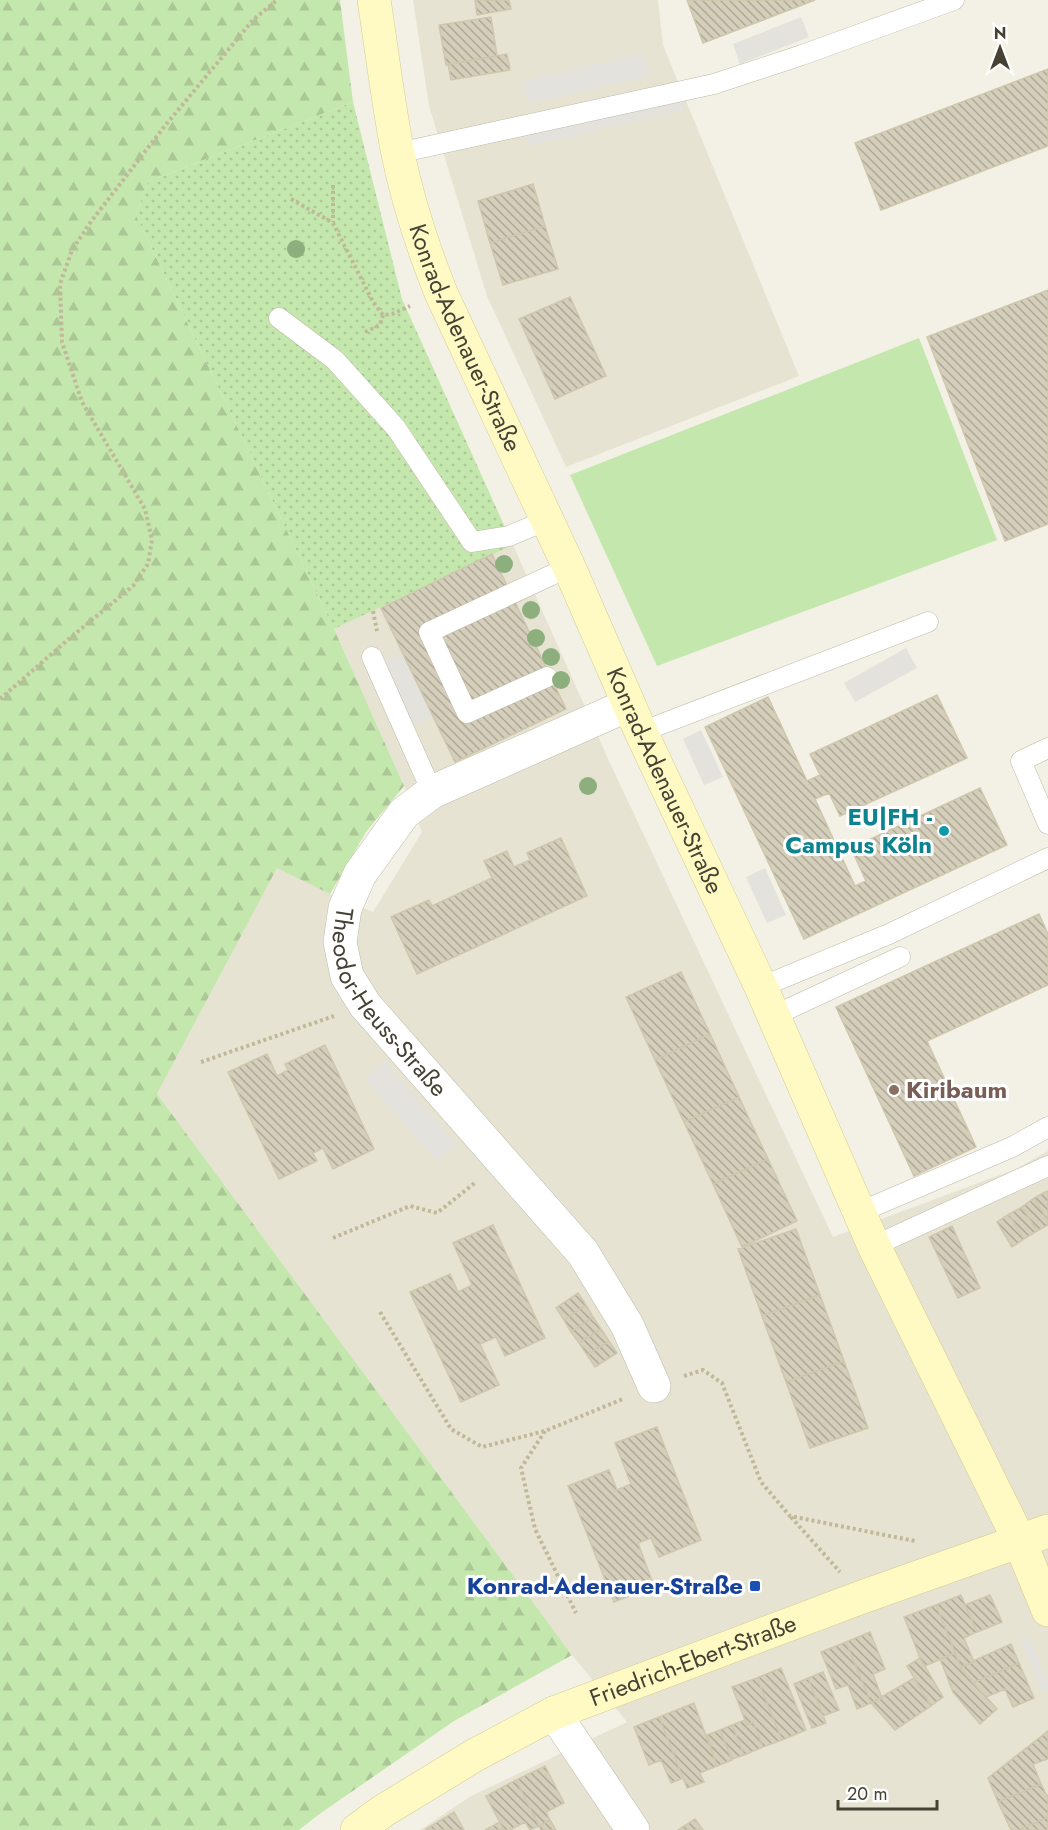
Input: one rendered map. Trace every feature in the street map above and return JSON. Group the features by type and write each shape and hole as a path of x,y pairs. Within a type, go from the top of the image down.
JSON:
{"street":[{"name":"Konrad-Adenauer-Straße","path":"374,0 398,153 428,261 441,293 569,567 634,718 767,1002 874,1246 1034,1536 1048,1610"},
{"name":"Theodor-Heuss-Straße","path":"634,718 432,792 405,813 360,874 345,908 340,942 347,976 365,1005 583,1253 627,1324 654,1386"},
{"name":"Friedrich-Ebert-Straße","path":"357,1830 383,1811 475,1755 554,1713 852,1601 1034,1536"},
{"path":"554,1713 633,1830"}],"lane":[{"path":"398,153 714,84 802,56 954,0"},
{"path":"279,318 335,360 396,428 472,542 508,536 547,520"},
{"path":"547,677 467,713 429,632 569,567"},
{"path":"634,718 928,622"},
{"path":"372,657 432,792"},
{"path":"1048,748 1021,761 1048,824"},
{"path":"767,1002 889,934 1048,858"},
{"path":"767,1002 900,957"},
{"path":"860,1212 1012,1148 1048,1127"},
{"path":"874,1246 1048,1166"}],"path":[{"path":"0,699 133,586 148,564 152,540 145,509 82,402 62,342 60,284 72,250 164,127 253,20 277,0"},
{"path":"333,185 333,223 373,302 383,315"},
{"path":"291,199 333,223"},
{"path":"383,315 392,314 441,293"},
{"path":"365,332 380,325 383,315"},
{"path":"201,1062 365,1005"},
{"path":"333,1239 410,1206 437,1213 503,1161"},
{"path":"380,1312 451,1429 482,1447 544,1431 654,1386 703,1370 722,1383 760,1482 828,1559"},
{"path":"544,1431 521,1468 535,1529 576,1613"},
{"path":"790,1516 934,1545 946,1569"}],"shaded area":[{"path":"413,0 658,0 663,45 799,376 566,467 487,296 429,106"},
{"path":"801,17 809,37 740,64 733,44"},
{"path":"644,53 649,76 528,104 522,81"},
{"path":"681,99 684,110 528,146 525,136"},
{"path":"513,545 609,761 833,1237 1016,1169 1048,1151 1048,1830 420,1830 471,1796 627,1722 572,1655 157,1094 277,867 330,894 373,912 422,832 334,629"},
{"path":"906,648 917,668 855,702 844,683"},
{"path":"403,652 434,717 413,726 382,662"},
{"path":"701,730 723,777 704,785 683,739"},
{"path":"765,868 786,915 767,923 746,877"},
{"path":"385,1061 456,1144 436,1161 366,1078"},
{"path":"1030,1638 1048,1683 1048,1691 1043,1693 1022,1641"}],"green space":[{"path":"0,0 340,0 353,102 148,182 136,215 334,629 404,786 366,832 330,894 277,868 157,1094 572,1655 454,1721 299,1830 0,1830"},
{"path":"353,102 402,299 513,545 334,629 136,215 148,182"},
{"path":"919,338 997,540 657,666 570,475"}],"building":[{"path":"475,0 509,0 511,9 477,15"},
{"path":"687,0 815,0 703,43"},
{"path":"491,17 497,56 446,65 439,25"},
{"path":"507,54 510,70 451,80 448,64"},
{"path":"1048,69 1048,146 881,210 855,143"},
{"path":"533,184 545,226 490,243 478,201"},
{"path":"545,226 558,269 503,285 490,243"},
{"path":"1048,290 1048,524 1005,541 927,337"},
{"path":"570,297 606,376 555,399 519,319"},
{"path":"492,554 566,709 455,762 381,608"},
{"name":"EU|FH - Campus Köln","path":"937,695 967,758 840,816 829,793 815,799 855,886 866,881 851,848 980,788 1007,845 804,939 705,727 768,697 807,781 820,775 810,754"},
{"path":"561,838 587,896 417,974 391,917 429,900 432,906 492,878 484,861 507,851 514,867 530,860 527,853"},
{"path":"1039,914 1048,934 1048,985 927,1041 976,1147 914,1176 836,1007"},
{"path":"681,972 710,1034 655,1060 626,997"},
{"path":"710,1034 739,1097 684,1122 655,1060"},
{"path":"325,1045 374,1149 333,1169 323,1148 313,1153 317,1161 279,1179 228,1072 267,1054 277,1076 288,1070 285,1064"},
{"path":"739,1097 768,1159 713,1184 684,1122"},
{"path":"768,1159 797,1221 742,1247 713,1184"},
{"path":"1047,1191 1048,1193 1048,1221 1034,1198"},
{"path":"1034,1198 1048,1221 1048,1225 1037,1231 1022,1207"},
{"path":"1022,1207 1037,1231 1024,1239 1009,1214"},
{"path":"1009,1214 1024,1239 1012,1247 997,1222"},
{"path":"493,1225 545,1338 505,1356 496,1337 480,1344 499,1385 461,1402 410,1292 450,1274 458,1292 472,1285 453,1243"},
{"path":"952,1226 980,1288 958,1298 929,1237"},
{"path":"796,1229 820,1295 762,1316 738,1249"},
{"path":"578,1293 586,1305 564,1320 556,1308"},
{"path":"820,1295 844,1361 786,1382 762,1316"},
{"path":"586,1305 593,1317 571,1332 564,1320"},
{"path":"593,1317 601,1329 579,1343 571,1332"},
{"path":"601,1329 609,1341 587,1355 579,1343"},
{"path":"609,1341 617,1353 595,1367 587,1355"},
{"path":"844,1361 868,1428 810,1448 786,1382"},
{"path":"657,1427 701,1540 659,1557 651,1538 638,1543 654,1586 614,1602 568,1486 609,1470 617,1490 631,1484 615,1443"},
{"path":"961,1595 977,1632 964,1638 974,1662 961,1667 936,1605"},
{"path":"990,1595 1002,1622 977,1632 965,1605"},
{"path":"936,1605 955,1653 925,1666 904,1617"},
{"path":"870,1632 885,1669 873,1674 882,1698 871,1703 846,1642"},
{"path":"846,1642 871,1703 857,1709 848,1685 836,1689 821,1652"},
{"path":"1011,1644 1019,1663 973,1683 961,1669 973,1661"},
{"path":"955,1653 961,1669 997,1709 980,1724 953,1692 940,1659"},
{"path":"920,1658 943,1697 931,1706 907,1666"},
{"path":"1019,1663 1034,1698 1013,1707 1005,1689 986,1697 973,1683"},
{"path":"781,1668 806,1730 782,1740 757,1678"},
{"path":"823,1672 839,1710 823,1716 808,1678"},
{"path":"757,1678 782,1740 763,1747 753,1722 747,1725 732,1687"},
{"path":"808,1678 826,1723 812,1728 794,1684"},
{"path":"914,1678 931,1706 895,1730 871,1703"},
{"path":"694,1703 717,1766 700,1773 704,1782 687,1788 659,1717"},
{"path":"659,1717 683,1778 671,1783 661,1760 649,1765 634,1727"},
{"path":"745,1720 747,1725 753,1722 763,1747 744,1755 732,1725"},
{"path":"732,1725 744,1755 732,1759 720,1730"},
{"path":"720,1730 732,1760 717,1766 707,1735"},
{"path":"1048,1731 1048,1759 1033,1764 1041,1784 998,1802 988,1778"},
{"path":"545,1766 564,1803 546,1812 550,1820 539,1826 516,1780"},
{"path":"516,1780 539,1826 530,1830 525,1822 510,1830 504,1830 486,1796"},
{"path":"1041,1784 1048,1795 1048,1817 1019,1830 1011,1830 998,1802"},
{"path":"454,1812 464,1830 426,1829"},
{"path":"1048,1817 1048,1830 1019,1830"},
{"path":"695,1819 703,1830 678,1830"},
{"path":"550,1820 556,1830 541,1830 539,1826"},
{"path":"500,1822 504,1830 485,1830"}],"place":[{"name":"EU|FH - Campus Köln","path":"944,831"},
{"name":"Kiribaum","path":"894,1090"},
{"name":"Konrad-Adenauer-Straße","path":"755,1586"}]}
